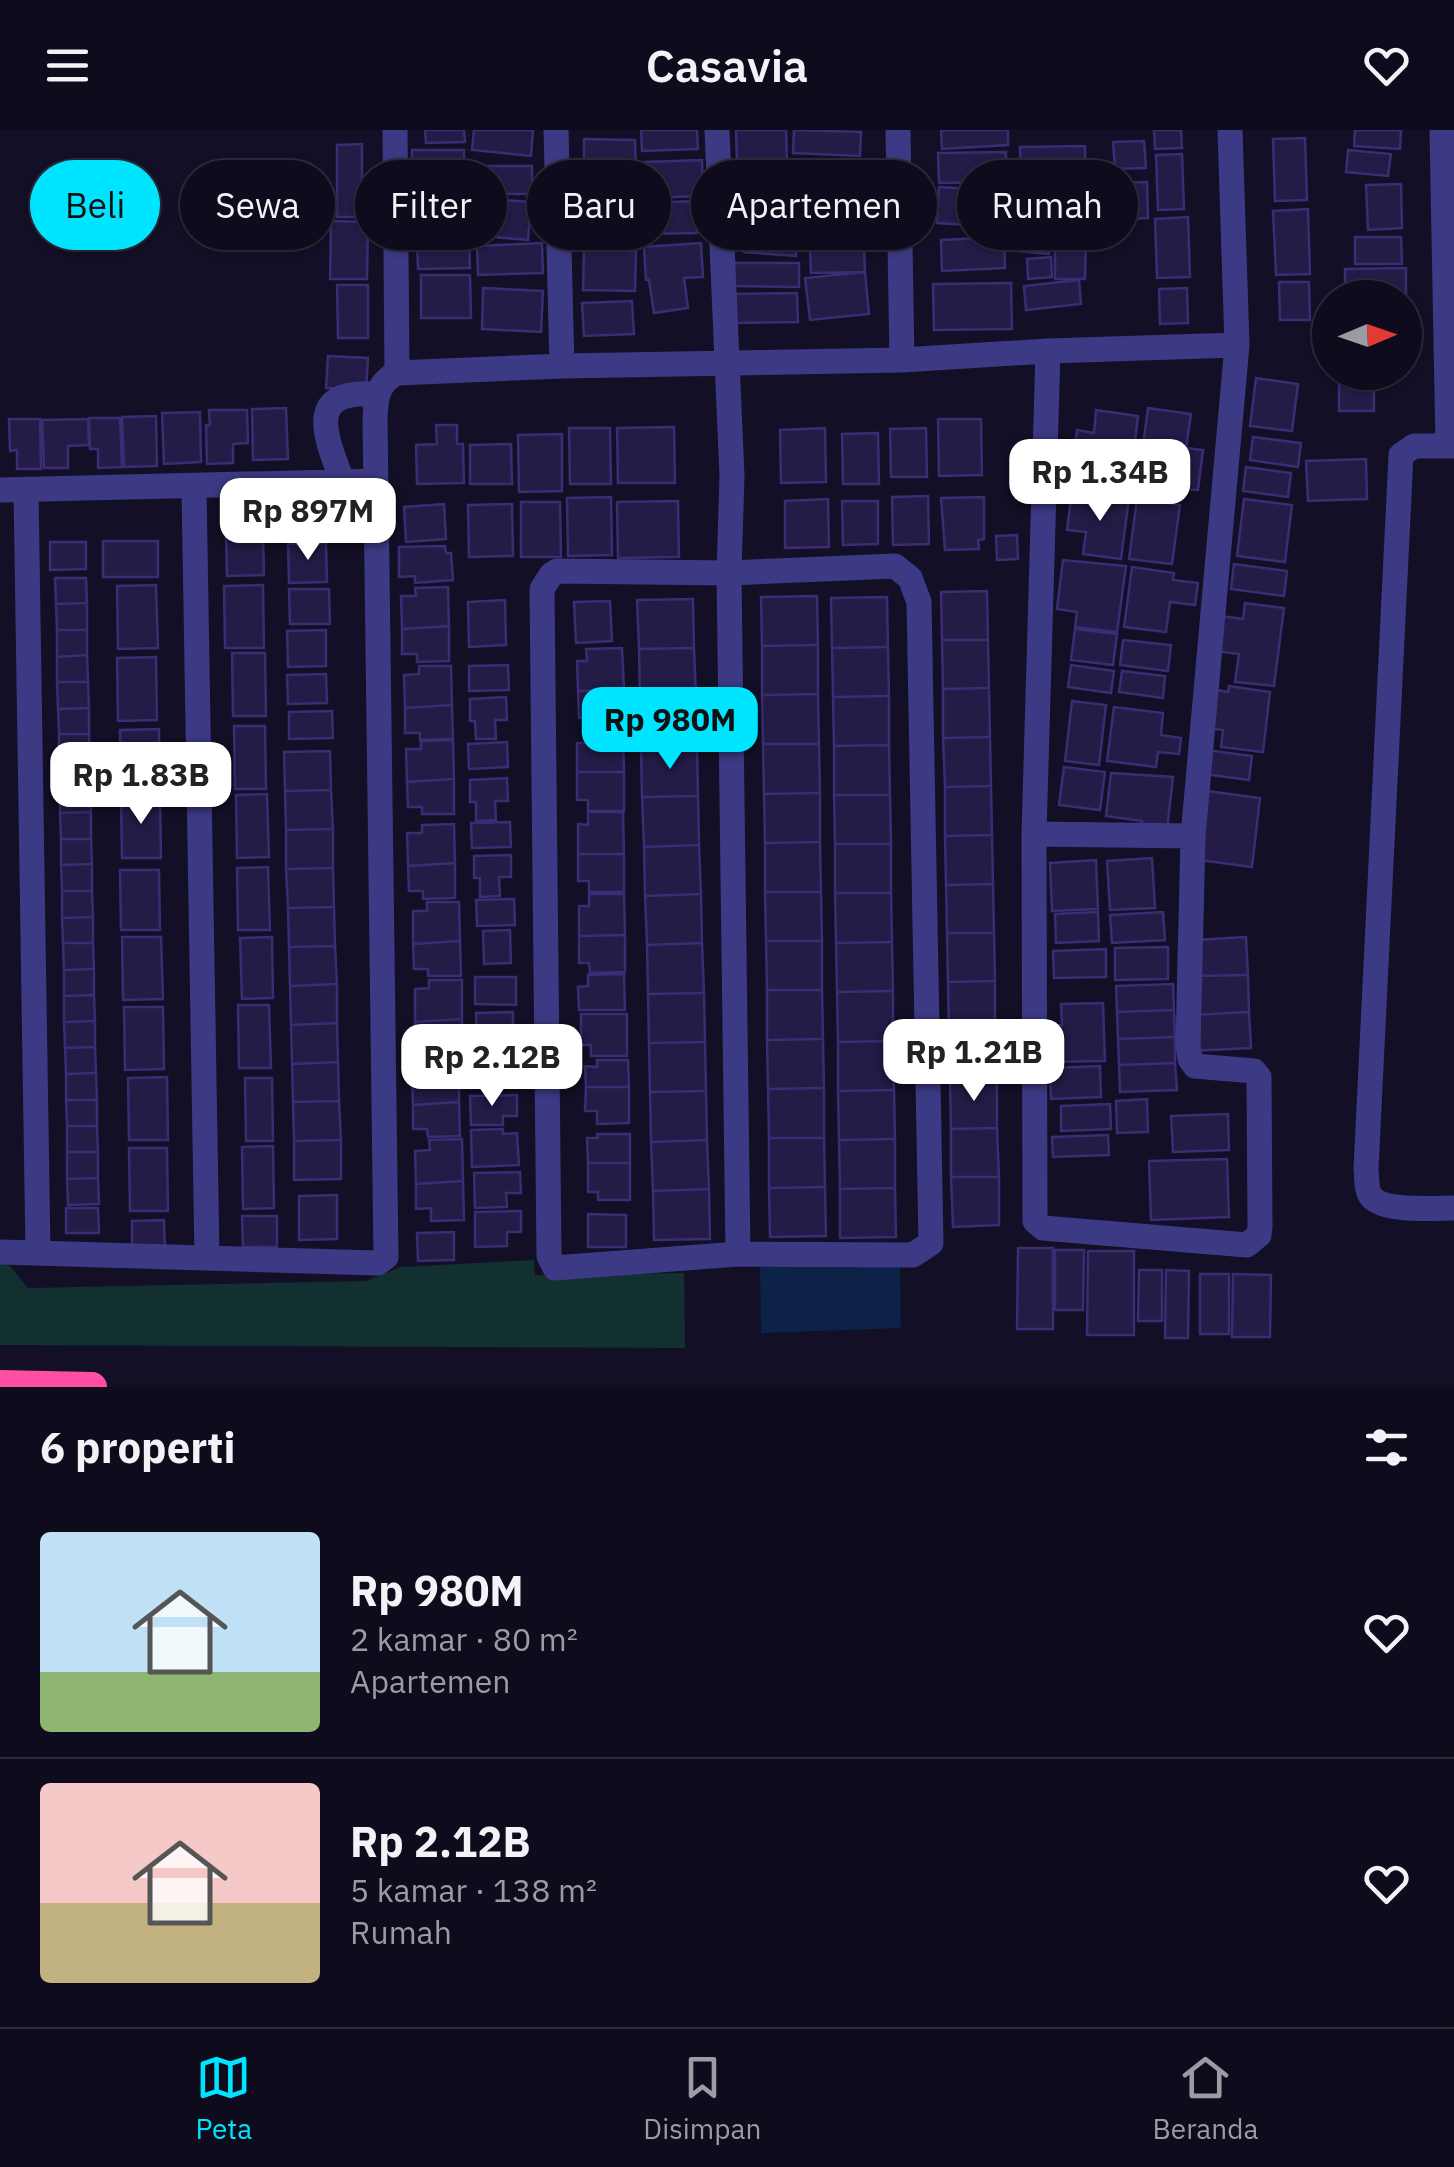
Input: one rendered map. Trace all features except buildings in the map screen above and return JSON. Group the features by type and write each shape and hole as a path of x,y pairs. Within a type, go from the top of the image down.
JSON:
{"highway":[{"path":"0,1385 92,1387"}],"street":[{"path":"396,130 397,373"},
{"path":"556,130 562,366"},
{"path":"716,130 732,476 729,573 738,1254"},
{"path":"898,130 902,360"},
{"path":"1048,351 1034,834 1033,1209 1038,1225 1247,1244 1258,1235 1260,1226 1259,1076 1254,1071 1195,1066 1190,1059 1193,836 1237,345 1230,130"},
{"path":"1442,130 1451,446 1414,446 1401,455 1366,1169 1368,1192 1386,1206 1454,1208"},
{"path":"0,1252 378,1263 386,1257 376,394 388,377 397,373 562,366 728,366 1237,345"},
{"path":"343,483 327,440 328,409 336,398 348,392 376,394"},
{"path":"0,490 376,481"},
{"path":"194,488 207,1258"},
{"path":"26,491 38,1252"},
{"path":"895,566 917,590 931,1243 913,1255 738,1254 560,1268 550,1261 541,661 542,590 557,571 729,573 895,566"},
{"path":"1034,834 1193,836"}],"green space":[{"path":"534,1260 535,1275 684,1273 685,1348 0,1345 0,1261 6,1261 28,1288 366,1281 401,1267"}],"water":[{"path":"900,1263 901,1328 761,1333 760,1266"}]}
